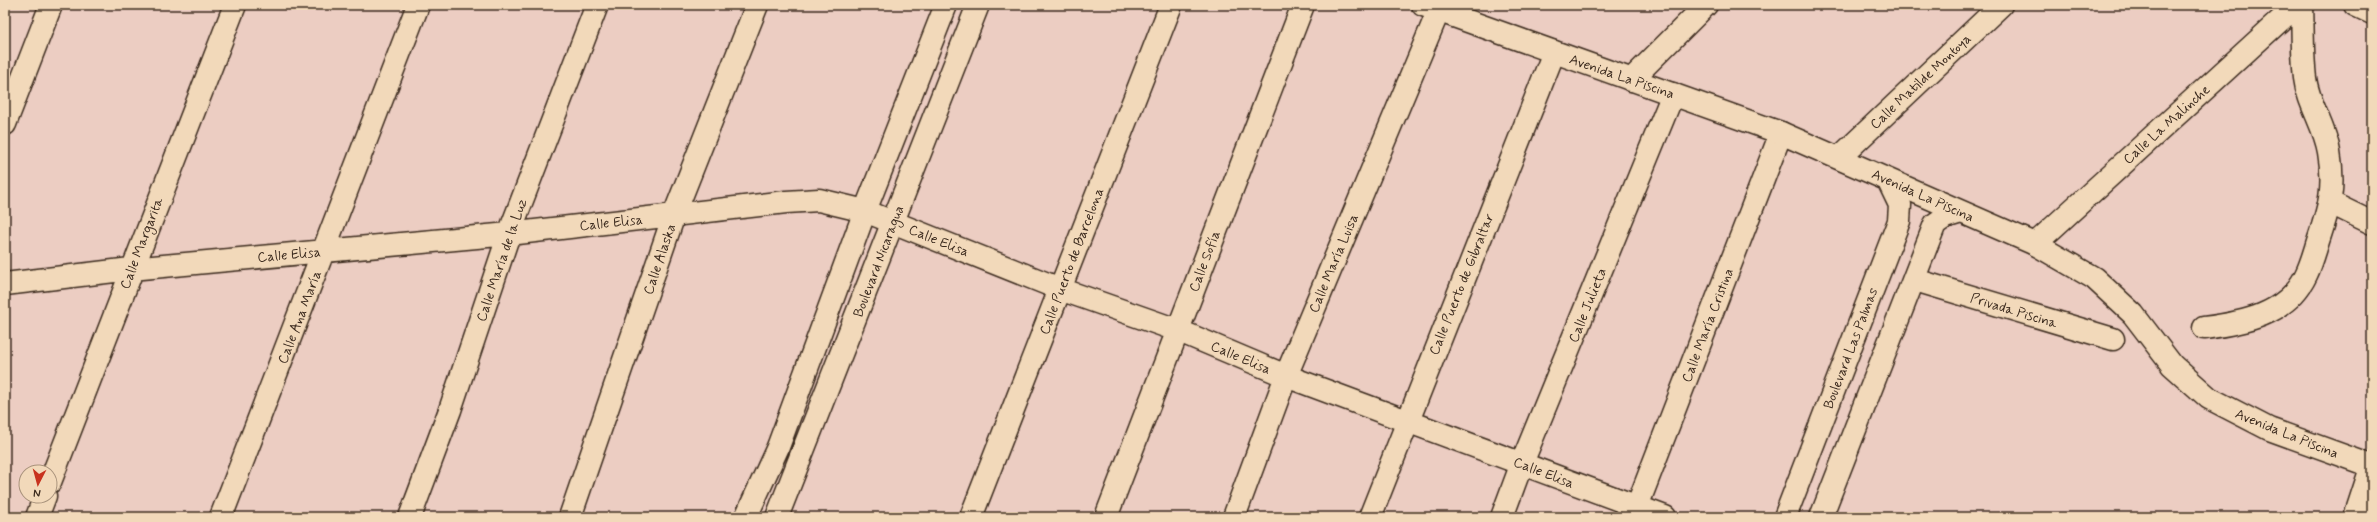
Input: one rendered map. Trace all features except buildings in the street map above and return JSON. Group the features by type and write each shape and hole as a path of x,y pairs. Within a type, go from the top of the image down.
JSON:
{"street":[{"path":"5,124 52,5"},
{"name":"Calle Margarita","path":"57,464 131,269 235,5"},
{"name":"Calle Ana María","path":"221,517 418,5"},
{"name":"Calle María de la Luz","path":"410,517 450,410 509,234 597,5"},
{"name":"Calle Alaska","path":"570,517 674,215 757,5"},
{"name":"Boulevard Nicaragua","path":"746,517 778,447 865,211 946,5"},
{"name":"Boulevard Nicaragua","path":"777,517 978,5"},
{"name":"Calle Puerto de Barcelona","path":"971,517 1171,5"},
{"name":"Calle Sofía","path":"1106,517 1303,5"},
{"path":"1631,80 1706,5"},
{"name":"Calle Matilde Montoya","path":"1840,157 2001,5"},
{"name":"Calle La Malinche","path":"2035,244 2297,5"},
{"path":"2204,328 2253,320 2283,303 2293,294 2306,275 2331,203 2332,176 2329,150 2310,101 2305,77 2302,5"},
{"path":"2355,5 2372,13"},
{"name":"Avenida La Piscina","path":"1431,8 1781,132 2035,244 2094,278 2134,314 2172,364 2210,398 2269,429 2372,466"},
{"name":"Calle María Luisa","path":"1234,517 1286,376 1431,8"},
{"name":"Calle Puerto de Gibraltar","path":"1370,517 1554,52"},
{"name":"Calle Julieta","path":"1502,517 1522,463 1674,94"},
{"name":"Calle María Cristina","path":"1635,512 1781,132"},
{"path":"1888,180 1897,198 1901,212 1912,209 1926,212 1935,224"},
{"name":"Calle Elisa","path":"5,284 131,269 509,234 806,200 819,200 865,211 1060,289 1177,330 1286,376 1522,463 1635,512 1665,517"},
{"path":"2331,203 2372,223"},
{"name":"Boulevard Las Palmas","path":"1785,517 1901,212"},
{"path":"1821,517 1915,280 1935,224 1945,217 1961,212"},
{"name":"Privada Piscina","path":"1915,280 2113,339"},
{"path":"2355,517 2372,466"},
{"path":"37,517 42,504"}]}
